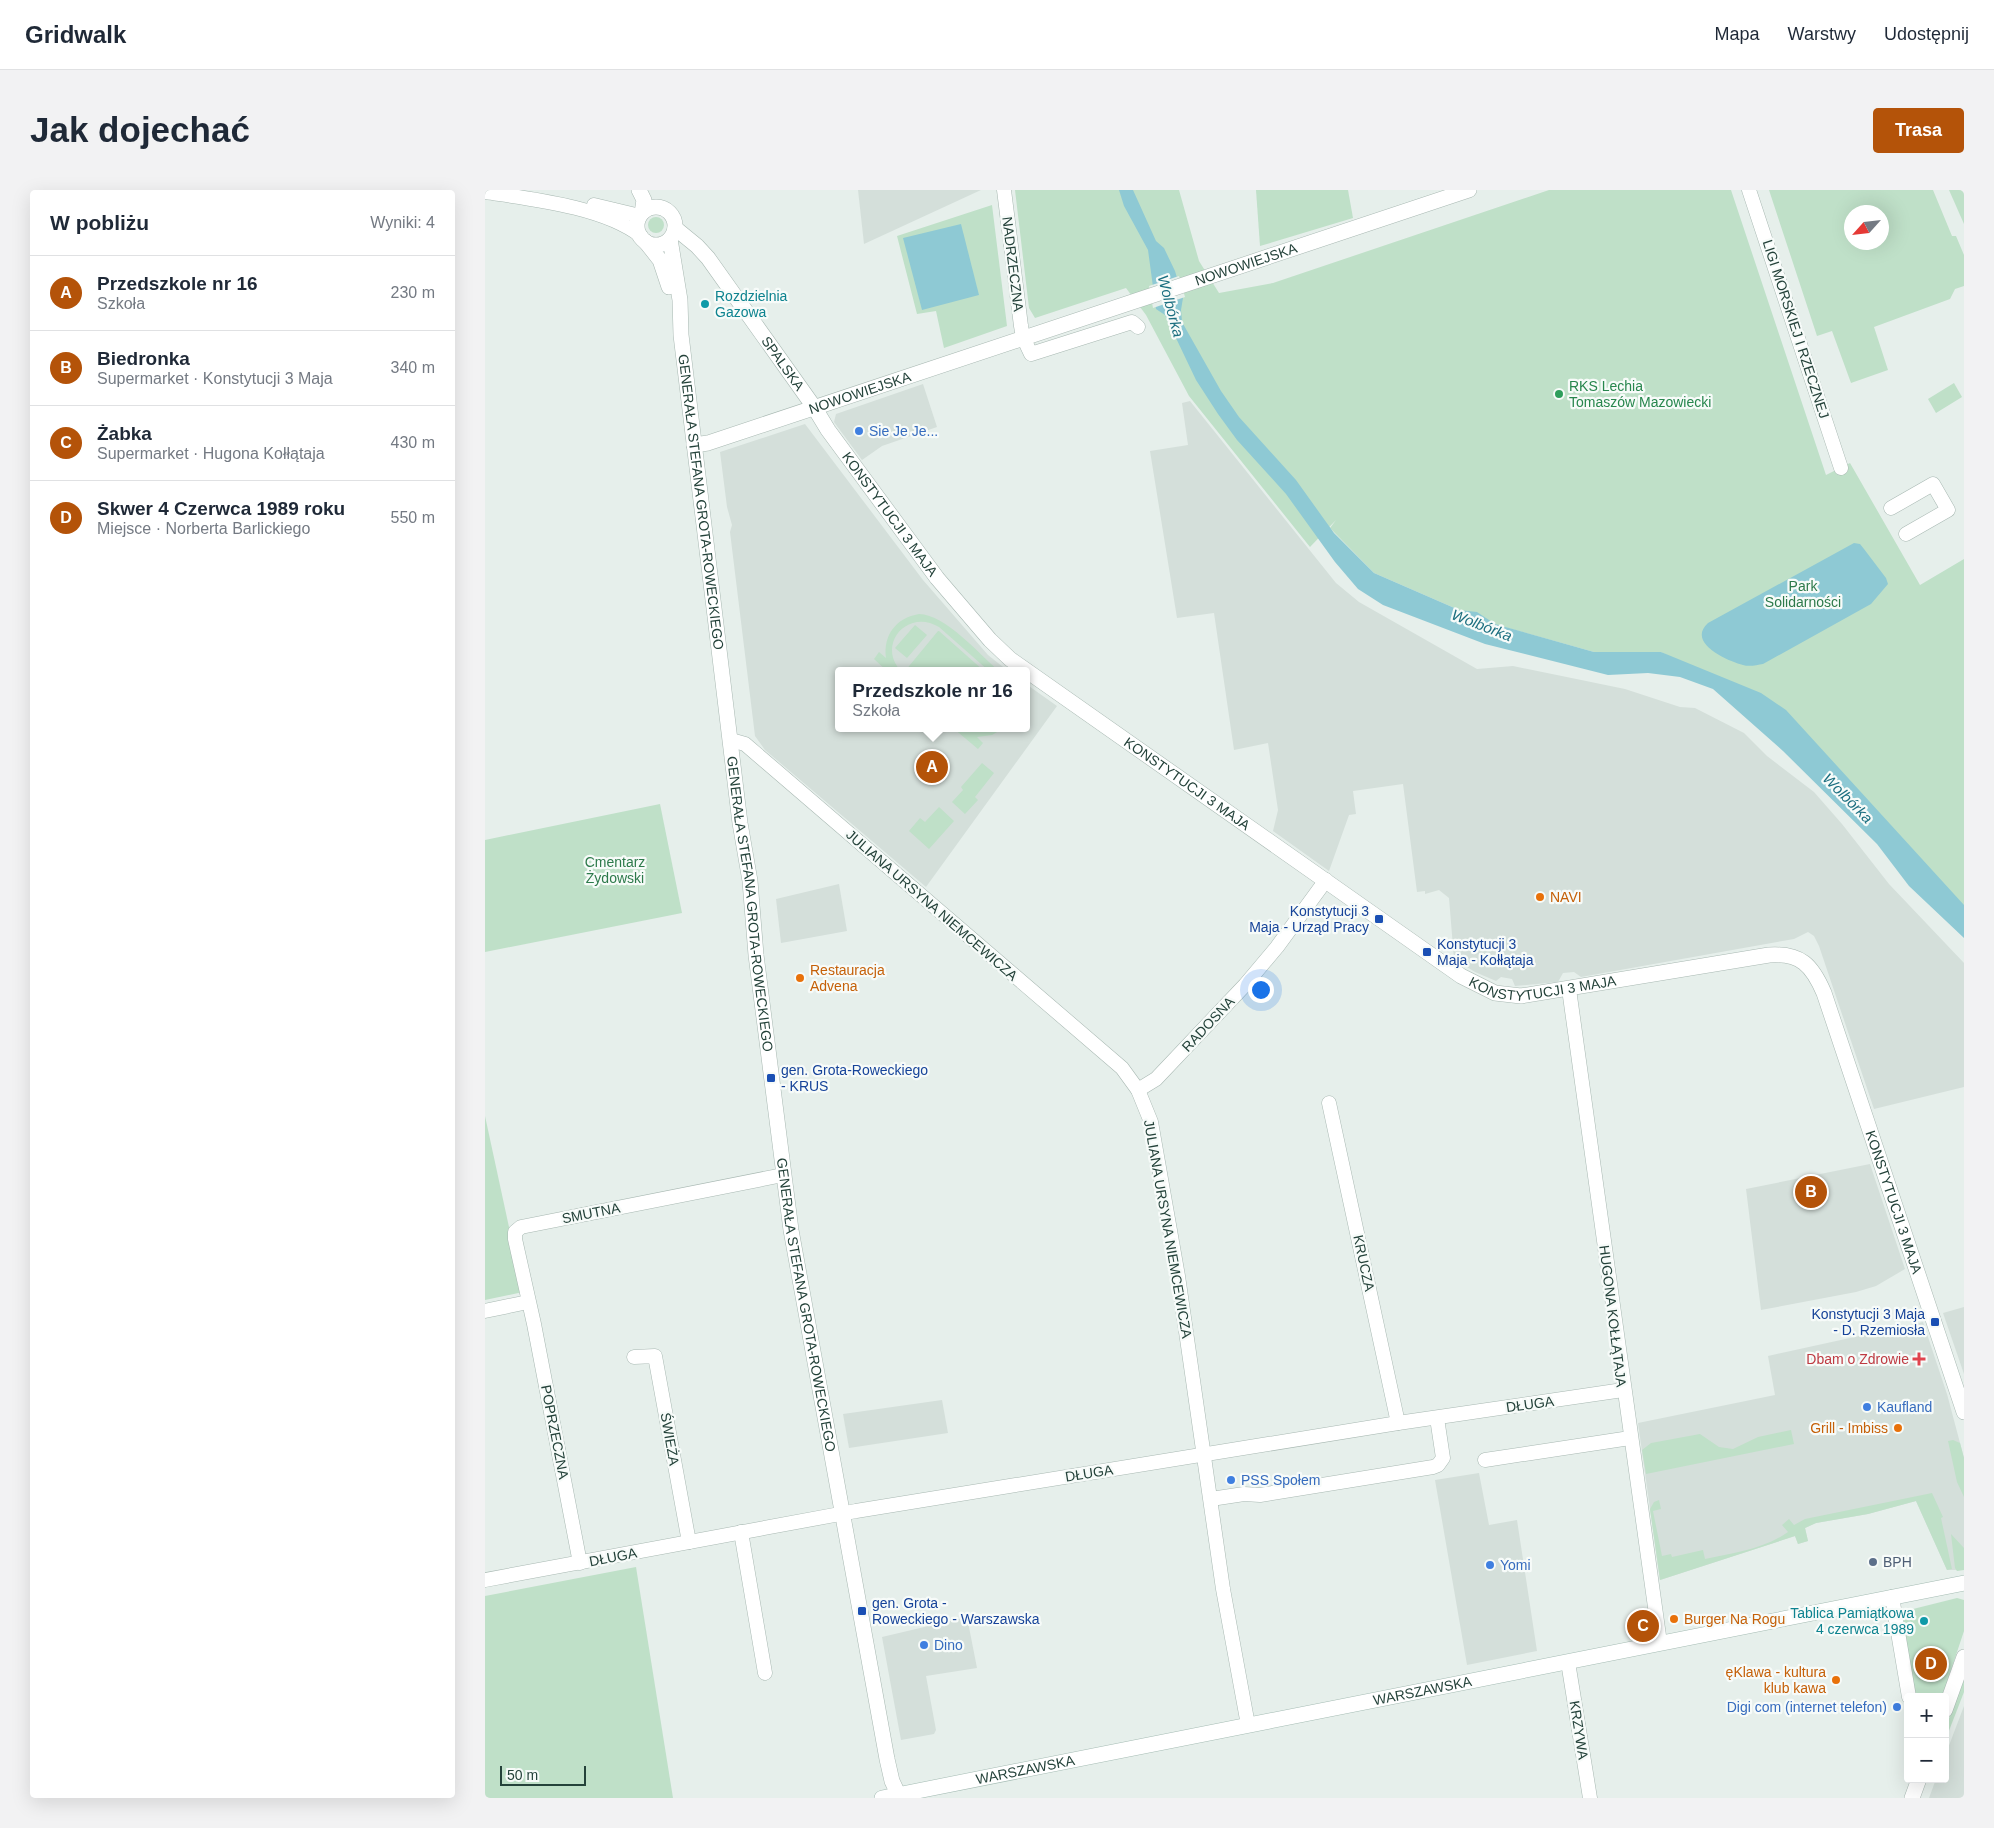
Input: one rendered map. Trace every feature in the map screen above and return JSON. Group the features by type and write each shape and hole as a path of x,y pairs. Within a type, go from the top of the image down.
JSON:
{"street":[{"path":"639,190 644,200 637,226 643,238"},
{"path":"650,190 657,201 657,207"},
{"name":"NADRZECZNA","path":"1004,190 1023,337"},
{"name":"NOWOWIEJSKA","path":"694,445 708,443 1469,190"},
{"name":"LIGI MORSKIEJ I RZECZNEJ","path":"1749,190 1841,468"},
{"path":"485,192 542,201 619,222 655,244 672,233 674,222 669,212 657,207 641,215 587,203 542,201"},
{"name":"GENERAŁA STEFANA GROTA-ROWECKIEGO","path":"672,233 680,300 681,335 750,881 756,955 783,1175 887,1759 899,1796"},
{"name":"SPALSKA","path":"672,233 697,246 708,258 814,407"},
{"name":"GENERAŁA STEFANA GROTA-ROWECKIEGO","path":"643,238 654,250 665,272 681,335"},
{"path":"1023,337 1031,354 1133,322 1138,328"},
{"name":"KONSTYTUCJI 3 MAJA","path":"814,407 828,430 937,578 1000,649 1025,667"},
{"path":"1891,508 1933,484 1948,510 1906,534"},
{"name":"KONSTYTUCJI 3 MAJA","path":"1030,670 1461,976 1483,989 1507,996 1521,996 1769,954 1792,956 1805,963 1816,975 1824,993 1964,1412"},
{"name":"JULIANA URSYNA NIEMCEWICZA","path":"731,740 745,744 1122,1068 1138,1090 1151,1122 1178,1276 1223,1589 1248,1725"},
{"name":"RADOSNA","path":"1138,1090 1156,1079 1245,985 1277,947 1325,880"},
{"name":"HUGONA KOŁŁĄTAJA","path":"1569,989 1623,1390 1660,1643"},
{"name":"KRUCZA","path":"1329,1103 1399,1423"},
{"name":"SMUTNA","path":"528,1302 515,1239 515,1232 521,1227 783,1175"},
{"path":"485,1311 528,1302"},
{"name":"POPRZECZNA","path":"528,1302 580,1563"},
{"name":"ŚWIEŻA","path":"634,1357 655,1356 689,1542"},
{"name":"DŁUGA","path":"485,1580 842,1514 1399,1423 1623,1390"},
{"path":"1211,1499 1244,1494 1261,1495 1433,1467 1438,1465 1443,1458 1437,1418"},
{"path":"1485,1460 1630,1438"},
{"path":"741,1532 765,1673"},
{"name":"WARSZAWSKA","path":"882,1798 1964,1583"},
{"path":"1892,1597 1908,1693"},
{"path":"1949,1699 1964,1657"},
{"name":"KRZYWA","path":"1568,1662 1590,1798"},
{"path":"1912,1798 1918,1783"},
{"path":"926,1798 940,1786"}],"shaded area":[{"path":"858,190 981,190 864,244"},
{"path":"923,384 937,427 882,446 862,460 834,422 836,414"},
{"path":"1190,401 1336,583 1359,602 1477,669 1513,666 1625,689 1680,707 1695,708 1744,733 1767,756 1814,792 1889,884 1964,963 1964,1087 1874,1109 1819,946 1814,936 1808,932 1794,939 1581,977 1574,972 1563,973 1558,982 1515,986 1512,979 1501,977 1496,981 1475,972 1454,959 1449,898 1439,890 1425,894 1425,891 1417,892 1403,784 1353,791 1356,814 1349,815 1329,871 1273,831 1278,810 1268,743 1234,750 1214,613 1177,618 1150,451 1188,445 1182,403"},
{"path":"805,424 923,580 988,655 1003,667 835,667 835,732 1030,732 1030,687 1057,706 926,887 765,750 755,736 730,532 732,525 727,507 720,452"},
{"path":"839,884 847,931 781,943 776,899"},
{"path":"1870,1164 1905,1269 1876,1286 1856,1292 1761,1310 1746,1189"},
{"path":"1964,1307 1964,1374 1943,1313"},
{"path":"1923,1322 1947,1394 1964,1458 1964,1570 1947,1570 1916,1501 1868,1514 1816,1523 1805,1528 1808,1541 1798,1544 1795,1536 1660,1580 1638,1423 1775,1395 1768,1356"},
{"path":"942,1400 948,1433 849,1448 843,1414"},
{"path":"1479,1473 1489,1525 1517,1520 1537,1651 1467,1665 1435,1480"},
{"path":"967,1617 977,1668 926,1676 936,1730 934,1734 901,1740 882,1637"},
{"path":"1964,1706 1964,1798 1929,1798 1935,1783 1949,1783 1949,1745"}],"green space":[{"name":"Park Solidarności","path":"1015,190 1179,190 1199,261 1219,293 1273,283 1549,190 1731,190 1826,475 1850,463 1920,585 1964,559 1964,909 1805,732 1661,652 1594,652 1494,624 1459,610 1374,573 1330,528 1336,520 1310,547 1189,396 1146,315 1126,288 1035,318 1029,308"},
{"path":"1256,190 1348,190 1353,218 1260,246"},
{"path":"1769,190 1933,190 1952,236 1956,236 1964,255 1964,286 1955,289 1950,299 1874,327 1888,370 1851,383 1832,331 1817,336"},
{"path":"1949,190 1964,190 1964,224"},
{"path":"992,205 1007,326 944,348 936,311 917,314 897,236"},
{"path":"656,217 664,225 656,233 648,225"},
{"path":"1954,383 1962,397 1936,413 1928,399"},
{"path":"919,614 940,621 972,645 995,667 984,667 939,627 927,622 916,622 907,625 894,640 892,650 894,661 898,667 883,667 874,659 879,652 886,658 889,635 898,624 911,616"},
{"path":"915,625 927,635 907,658 895,648"},
{"path":"939,631 980,667 908,667"},
{"path":"958,732 997,732 992,735 977,737 983,743 978,749"},
{"path":"982,763 994,773 975,797 978,800 965,814 952,802 963,790 961,787"},
{"name":"Cmentarz Żydowski","path":"660,804 682,913 485,952 485,840"},
{"path":"939,807 954,821 929,849 909,831 920,818 925,822"},
{"path":"485,1116 523,1292 485,1300"},
{"path":"1791,1430 1794,1444 1646,1474 1642,1450 1651,1443 1700,1434 1719,1447 1733,1449 1758,1437"},
{"path":"1953,1440 1960,1443 1964,1458 1964,1497 1957,1482 1948,1441"},
{"path":"1932,1493 1943,1517 1941,1518 1952,1569 1947,1570 1916,1501 1868,1514 1816,1523 1805,1528 1808,1541 1798,1544 1795,1536 1660,1580 1650,1509 1654,1502 1659,1500 1661,1509 1653,1511 1662,1556 1671,1554 1672,1557 1703,1550 1705,1559 1748,1550 1769,1543 1788,1532 1782,1525 1789,1519 1794,1525 1805,1519"},
{"path":"1951,1534 1964,1548 1964,1570 1957,1571 1955,1568"},
{"path":"636,1567 673,1798 485,1798 485,1596"},
{"path":"1957,1598 1964,1600 1964,1631 1943,1693 1915,1693 1901,1612"},
{"path":"1964,1680 1964,1692 1949,1731 1949,1719"}],"water":[{"name":"Wolbórka","path":"1119,190 1133,190 1156,241 1164,248 1175,271 1183,298 1182,322 1221,391 1239,417 1296,480 1334,533 1374,573 1459,610 1477,612 1495,624 1594,652 1661,652 1761,693 1786,710 1964,905 1964,938 1909,886 1877,844 1783,751 1713,689 1680,677 1648,673 1608,675 1485,644 1383,605 1358,589 1335,562 1286,494 1237,440 1196,380 1165,315 1156,309 1148,250 1124,206"},
{"path":"961,224 979,295 922,310 903,238"},
{"path":"1854,543 1860,544 1886,578 1888,584 1871,604 1763,664 1748,666 1736,663 1728,660 1705,644 1702,637 1703,630 1708,623"}],"pier":[{"path":"1179,276 1185,297 1153,308 1149,286"}],"place":[{"name":"Rozdzielnia Gazowa","path":"705,304"},
{"name":"RKS Lechia Tomaszów Mazowiecki","path":"1559,394"},
{"name":"Sie Je Je...","path":"859,431"},
{"name":"Przedszkole nr 16","path":"932,767"},
{"name":"NAVI","path":"1540,897"},
{"name":"Konstytucji 3 Maja - Urząd Pracy","path":"1379,919"},
{"name":"Konstytucji 3 Maja - Kołłątaja","path":"1427,952"},
{"name":"Restauracja Advena","path":"800,978"},
{"name":"gen. Grota-Roweckiego - KRUS","path":"771,1078"},
{"name":"Biedronka","path":"1811,1192"},
{"name":"Konstytucji 3 Maja - D. Rzemiosła","path":"1935,1322"},
{"name":"Dbam o Zdrowie","path":"1919,1359"},
{"name":"Kaufland","path":"1867,1407"},
{"name":"Grill - Imbiss","path":"1898,1428"},
{"name":"PSS Społem","path":"1231,1480"},
{"name":"BPH","path":"1873,1562"},
{"name":"Yomi","path":"1490,1565"},
{"name":"gen. Grota - Roweckiego - Warszawska","path":"862,1611"},
{"name":"Burger Na Rogu","path":"1674,1619"},
{"name":"Tablica Pamiątkowa 4 czerwca 1989","path":"1924,1621"},
{"name":"Żabka","path":"1643,1626"},
{"name":"Dino","path":"924,1645"},
{"name":"Skwer 4 Czerwca 1989 roku","path":"1931,1664"},
{"name":"ęKlawa - kultura klub kawa","path":"1836,1680"},
{"name":"Digi com (internet telefon)","path":"1897,1707"}]}
